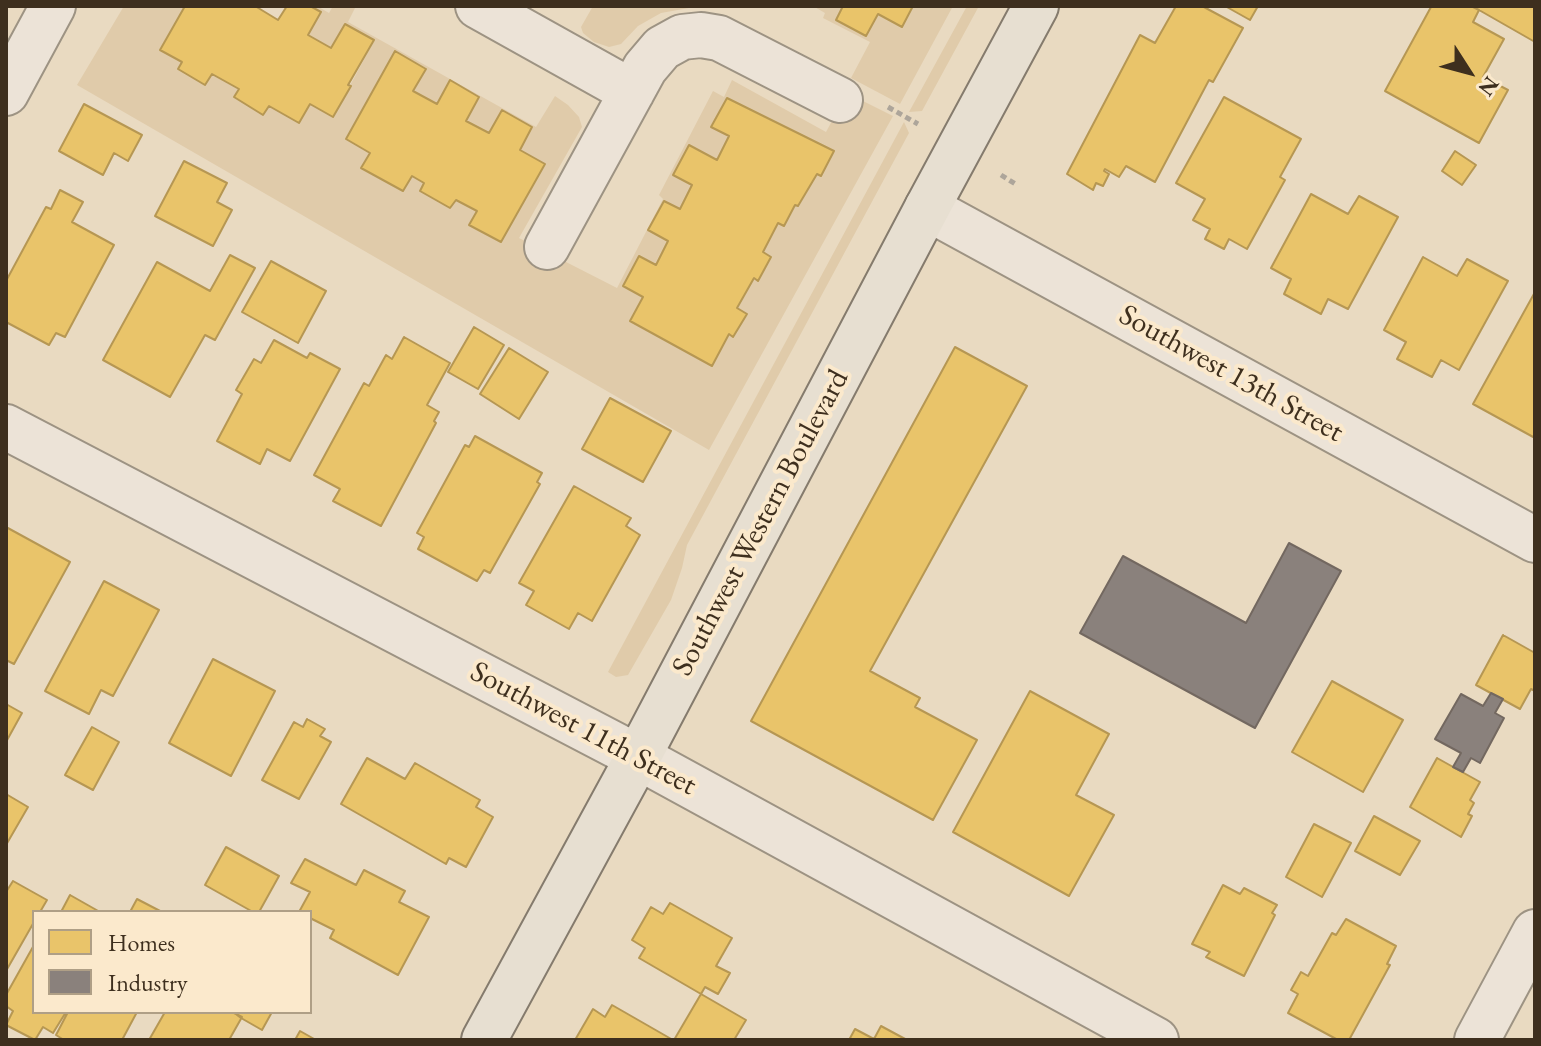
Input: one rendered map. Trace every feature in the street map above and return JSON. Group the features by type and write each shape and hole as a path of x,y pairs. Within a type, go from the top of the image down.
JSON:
{"main road":[{"name":"Southwest Western Boulevard","path":"484,1040 638,757 1036,6"}],"street":[{"path":"6,93 53,6"},
{"path":"478,6 632,92"},
{"path":"547,247 645,68 662,48 682,37 701,35 719,38 840,100"},
{"name":"Southwest 13th Street","path":"927,208 1535,540"},
{"name":"Southwest 11th Street","path":"6,427 638,757 1156,1040"},
{"path":"1477,1040 1535,932"}],"shaded area":[{"path":"124,6 185,6 160,49 182,62 178,69 205,85 212,74 239,89 235,98 263,114 269,106 299,123 310,104 333,117 374,41 331,48 308,35 321,13 310,6 317,6 329,13 333,6 356,6 348,22 536,127 555,96 568,105 579,117 582,127 519,238 617,288 663,199 659,195 713,91 724,97 732,80 826,132 847,93 893,116 709,450 77,85","holes":["396,52 426,68 413,91 437,104 450,80 479,96 466,121 489,133 502,110 532,127 520,150 544,164 500,242 469,225 477,211 456,200 450,208 420,191 424,183 412,176 362,168 370,153 346,139","727,98 834,151 799,206 795,205 784,225 778,223 763,252 771,257 759,280 754,278 737,308 746,314 733,336 729,334 712,365 630,321 643,297 623,285 639,256 656,265 668,241 648,230 664,201 680,209 692,185 673,175 689,145 717,159 729,136 711,126"]},
{"path":"593,6 700,6 661,13 638,26 621,44 609,47 594,42 583,33 581,27"},
{"path":"813,6 843,6 836,20 865,35 878,14 902,27 913,6 953,6 900,104 851,78 870,42 823,18 825,13"},
{"path":"967,6 979,6 922,111 909,112"},
{"path":"904,122 909,133 687,545 671,600 628,675 616,677 608,672"}],"building: Homes":[{"path":"185,6 255,6 278,20 287,6 310,6 321,12 308,35 331,48 345,24 374,40 333,117 310,104 299,123 269,106 263,115 234,97 239,89 212,74 205,85 178,69 182,62 160,50"},
{"path":"843,6 913,6 902,27 878,14 866,36 836,20"},
{"path":"1176,6 1202,6 1243,28 1213,82 1209,80 1155,182 1126,166 1119,177 1105,169 1109,174 1103,186 1096,183 1093,190 1067,174 1140,35 1155,43"},
{"path":"1225,6 1258,6 1250,20"},
{"path":"1429,6 1471,6 1479,10 1473,22 1504,39 1483,77 1508,90 1479,143 1385,91"},
{"path":"1471,6 1535,6 1535,42 1479,10"},
{"path":"395,51 426,69 413,91 437,104 450,80 479,97 466,121 489,133 502,110 532,127 520,150 545,164 501,242 469,225 477,211 456,200 450,208 420,191 424,183 412,176 403,191 361,168 370,153 346,139"},
{"path":"1224,97 1301,139 1280,177 1285,180 1247,249 1229,239 1224,249 1205,239 1210,229 1193,220 1205,199 1176,183"},
{"path":"727,98 834,151 821,176 817,174 784,226 778,223 763,252 771,257 758,281 754,278 737,308 747,314 733,337 729,334 712,366 630,321 643,297 623,286 639,256 656,265 668,241 648,230 664,201 680,209 692,185 673,175 689,145 717,160 729,136 711,127"},
{"path":"84,104 142,135 128,161 114,153 103,175 59,151"},
{"path":"1455,151 1476,165 1462,185 1442,171"},
{"path":"184,161 227,183 217,202 232,210 213,246 155,216"},
{"path":"60,190 83,202 72,222 114,245 65,337 56,333 49,345 6,322 6,281 46,207 51,209"},
{"path":"1311,194 1348,214 1359,196 1398,217 1348,309 1328,299 1321,314 1284,294 1291,279 1271,268"},
{"path":"230,255 255,268 215,340 205,335 170,397 103,360 157,262 210,291"},
{"path":"1423,257 1457,276 1467,259 1508,281 1459,370 1441,360 1432,377 1397,359 1406,342 1384,330"},
{"path":"271,261 326,291 298,343 242,312"},
{"path":"1535,292 1535,438 1473,404"},
{"path":"474,327 504,345 478,389 448,372"},
{"path":"404,337 450,363 427,405 439,412 434,421 436,423 381,526 333,501 340,489 314,475 364,383 369,386 386,355 392,359"},
{"path":"274,340 307,358 310,353 340,369 290,461 267,449 260,464 217,441 242,394 236,390 254,359 261,363"},
{"path":"955,347 1027,386 870,671 920,698 915,707 977,740 933,820 751,721"},
{"path":"509,348 548,372 519,419 480,394"},
{"path":"610,398 671,431 643,482 582,449"},
{"path":"475,436 542,473 537,482 540,484 490,573 484,570 477,581 418,549 424,537 417,533 465,445 469,447"},
{"path":"574,486 631,518 626,526 640,535 592,621 578,613 569,629 526,605 534,591 519,583"},
{"path":"6,527 70,562 14,664 6,660"},
{"path":"104,581 159,610 113,696 101,690 89,714 45,691"},
{"path":"1503,635 1535,653 1535,691 1531,689 1520,709 1476,685"},
{"path":"213,659 275,691 231,776 169,743"},
{"path":"1332,681 1403,720 1363,792 1292,752"},
{"path":"1030,691 1109,734 1076,795 1114,815 1069,896 953,832"},
{"path":"6,704 22,713 6,742"},
{"path":"307,719 325,729 320,736 331,742 299,799 262,780 294,722 303,727"},
{"path":"92,727 119,742 93,790 65,775"},
{"path":"367,758 405,779 415,763 480,800 476,807 493,817 466,867 449,858 446,864 341,804"},
{"path":"1437,758 1480,782 1470,800 1474,803 1468,814 1472,816 1461,837 1410,807"},
{"path":"6,794 28,807 6,845"},
{"path":"1374,816 1420,841 1400,875 1355,851"},
{"path":"1314,824 1351,843 1322,897 1286,877"},
{"path":"226,847 279,876 260,910 249,910 205,885"},
{"path":"305,859 356,885 364,870 405,891 399,902 429,917 398,975 330,938 334,930 312,919 312,910 300,910 310,892 291,883"},
{"path":"13,881 47,900 41,910 32,910 32,926 6,971 6,892"},
{"path":"1223,885 1240,894 1244,888 1277,905 1272,913 1275,915 1244,976 1206,957 1210,952 1192,944"},
{"path":"70,895 96,910 62,910"},
{"path":"137,899 158,910 131,910"},
{"path":"670,903 732,938 716,966 730,973 718,994 705,987 701,994 639,958 645,948 632,940 651,907 663,914"},
{"path":"1346,919 1396,946 1387,964 1390,965 1349,1040 1338,1040 1288,1013 1298,994 1291,990 1301,972 1308,976 1332,933 1336,935"},
{"path":"32,949 32,1014 65,1014 53,1033 43,1027 35,1040 6,1025 13,1011 6,1006 6,995"},
{"path":"701,994 746,1020 734,1040 674,1040"},
{"path":"612,1005 673,1040 575,1040 593,1009 605,1017"},
{"path":"67,1014 136,1014 122,1040 64,1040 56,1035"},
{"path":"164,1014 236,1014 242,1017 229,1040 149,1040"},
{"path":"238,1014 271,1014 262,1030"},
{"path":"881,1026 907,1040 849,1040 855,1029 874,1039"},
{"path":"300,1031 316,1040 295,1040"}],"building: Industry":[{"path":"1289,543 1341,571 1255,728 1080,633 1123,556 1246,623"},
{"path":"1491,693 1503,699 1495,713 1504,718 1480,763 1471,758 1463,772 1453,767 1461,753 1435,739 1461,694 1483,706"}]}
